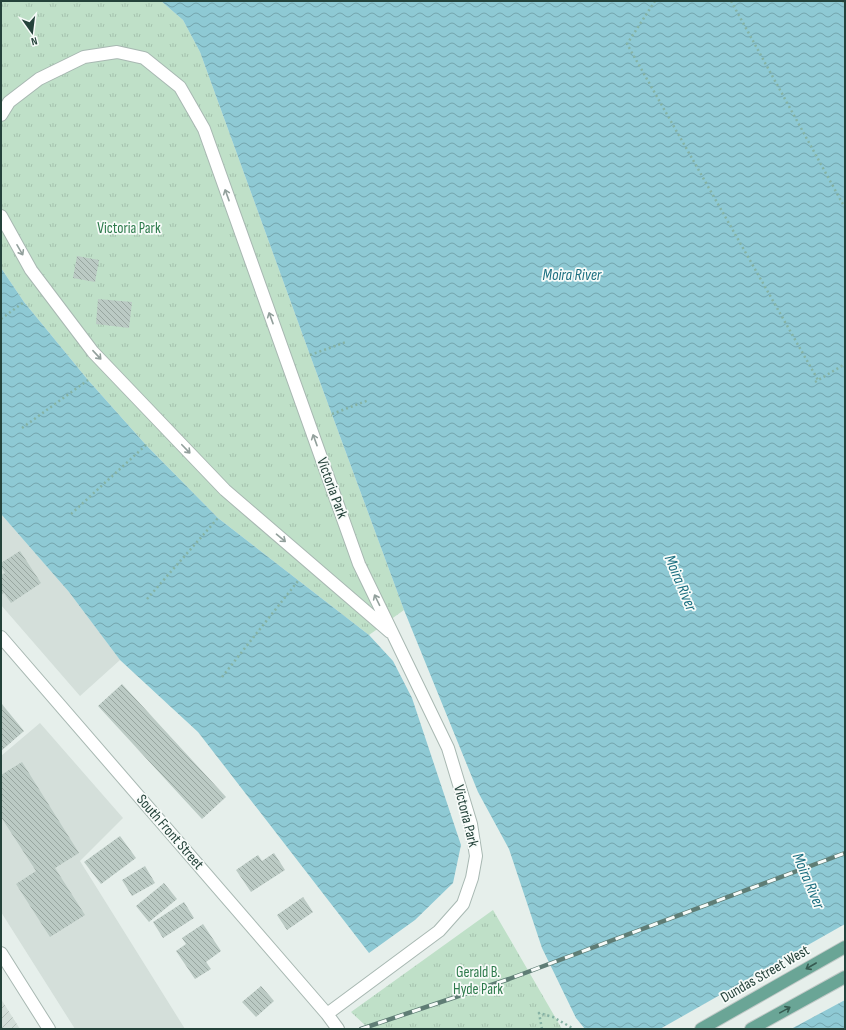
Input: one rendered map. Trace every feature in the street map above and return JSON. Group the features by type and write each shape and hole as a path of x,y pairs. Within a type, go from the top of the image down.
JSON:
{"main road":[{"name":"Dundas Street West","path":"701,1029 845,947"},
{"path":"751,1029 845,977"}],"street":[{"name":"Victoria Park","path":"1,115 9,102 39,79 84,57 117,52 144,58 180,87 204,129 359,564 448,748 471,824 476,856 472,878 463,904 439,931 327,1014"},
{"name":"Victoria Park","path":"1,216 31,270 93,352 225,490 340,587 394,636"},
{"name":"South Front Street","path":"1,637 327,1014 338,1029"},
{"path":"1,953 49,1029"}],"path":[{"path":"655,1 627,44 818,380"},
{"path":"731,1 845,208"},
{"path":"843,1 845,5"},
{"path":"1,320 24,302"},
{"path":"310,355 346,342"},
{"path":"814,382 845,364"},
{"path":"22,428 88,380"},
{"path":"332,414 369,400"},
{"path":"70,514 146,445"},
{"path":"148,599 218,518"},
{"path":"222,677 298,581"},
{"path":"542,1029 539,1013 553,1017 574,1029"}],"shaded area":[{"path":"1,514 69,592 120,660 80,696 1,605"},
{"path":"40,723 123,818 80,861 185,1029 75,1029 1,912 1,756"},
{"path":"1,999 20,1029 1,1029"}],"green space":[{"name":"Victoria Park","path":"1,1 161,1 183,20 200,52 404,610 369,635 218,518 146,445 88,380 24,302 1,268"},
{"name":"Gerald B. Hyde Park","path":"493,910 562,1029 369,1029 351,1012"}],"water":[{"name":"Moira River","path":"161,1 845,1 845,1029 585,1029 576,1018 542,948 509,849 478,792 404,610 200,52 183,20"},
{"path":"1,268 24,302 88,380 146,445 218,518 369,635 393,661 412,698 461,845 453,883 415,920 369,953 198,732 120,660 69,592 1,514"}],"pier":[{"path":"845,924 845,1000 791,1029 660,1029"}],"building":[{"path":"77,256 99,260 95,282 73,278"},
{"path":"98,299 132,302 129,328 96,324"},
{"path":"20,551 41,583 11,603 4,593 1,595 1,575 5,573 1,567 1,563"},
{"path":"122,684 226,797 202,819 98,706"},
{"path":"1,703 24,731 1,751"},
{"path":"22,762 79,853 55,868 85,915 50,937 16,884 36,871 1,817 1,775"},
{"path":"120,836 136,858 101,884 84,862"},
{"path":"274,853 285,870 251,892 236,870 258,855 262,861"},
{"path":"145,866 155,883 132,896 122,880"},
{"path":"164,883 177,899 149,922 136,906"},
{"path":"303,897 313,912 287,930 277,915"},
{"path":"184,902 194,918 163,938 153,922"},
{"path":"203,924 221,951 206,962 211,969 195,979 176,951 186,944 182,938"},
{"path":"261,986 274,1001 256,1017 242,1002"}],"railway":[{"path":"361,1029 509,979 845,853"}]}
